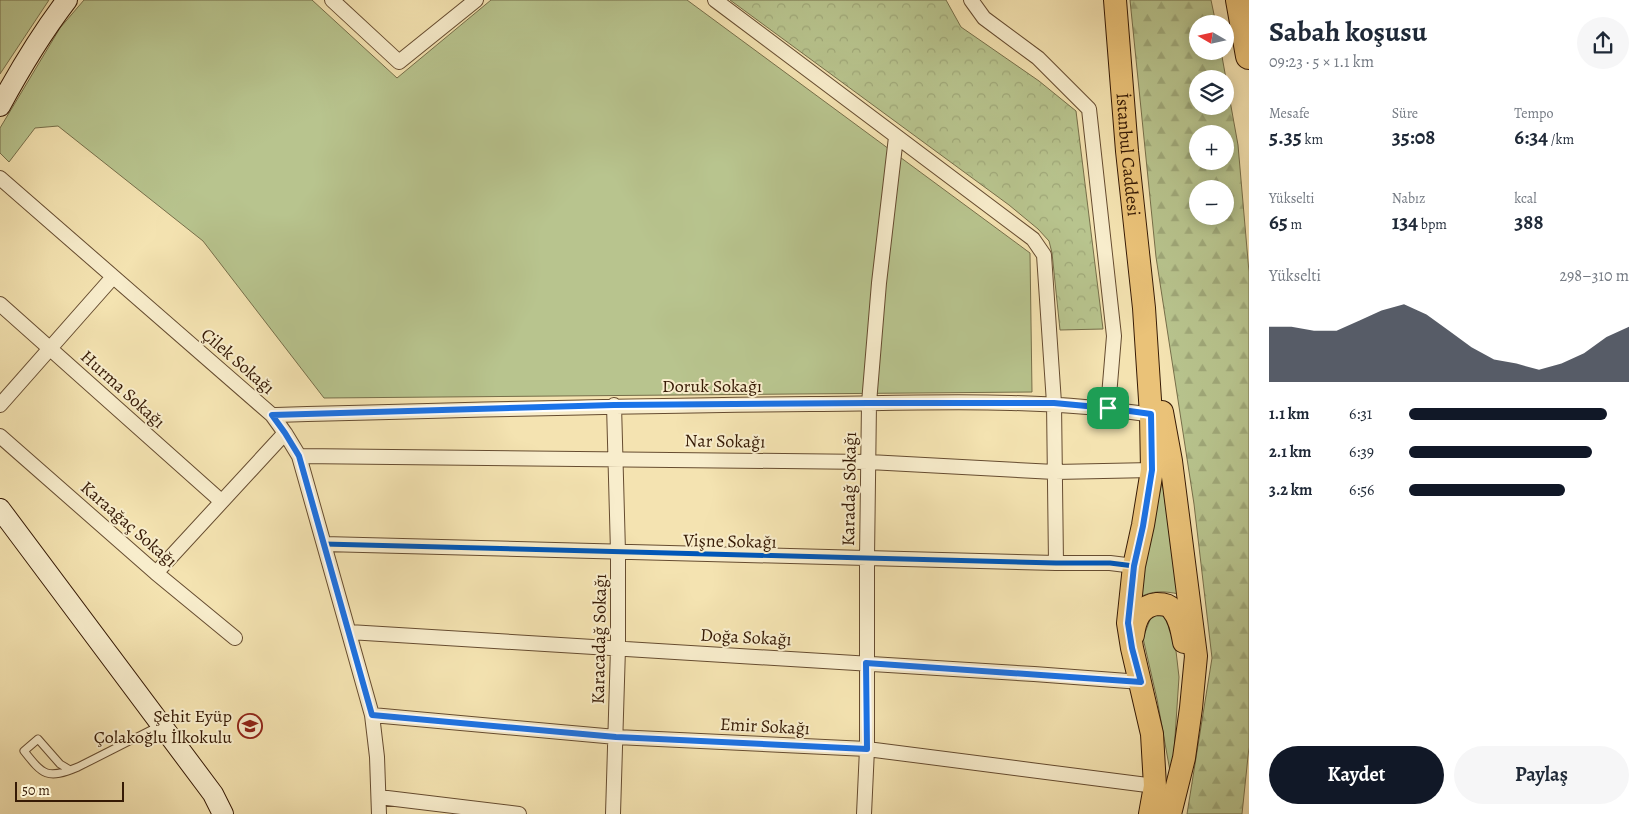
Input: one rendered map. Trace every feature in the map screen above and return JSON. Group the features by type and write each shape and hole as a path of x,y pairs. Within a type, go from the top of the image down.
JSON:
{"highway":[{"path":"1239,0 1249,56"}],"main road":[{"name":"İstanbul Caddesi","path":"1115,0 1127,151 1144,308"},
{"path":"1144,308 1151,414 1152,470 1134,566 1128,623 1152,734 1155,786 1150,814"},
{"path":"1144,308 1171,462 1196,656 1184,758 1170,814"},
{"path":"1132,648 1134,624 1142,610 1161,604 1171,608 1180,623 1182,632 1186,653 1191,708"}],"street":[{"path":"0,106 20,70 51,21 67,0"},
{"path":"332,0 399,62 475,0"},
{"path":"715,0 1033,239 1044,255 1054,403 1056,563"},
{"path":"971,0 984,18 1038,58 1089,109 1114,336 1108,408"},
{"name":"Karadağ Sokağı","path":"864,814 867,749 866,558 869,403 879,283 896,137"},
{"name":"Çilek Sokağı","path":"0,178 272,415 299,456 372,715 380,797 379,814"},
{"path":"0,405 113,277"},
{"name":"Hurma Sokağı","path":"0,304 221,501"},
{"name":"Doruk Sokağı","path":"272,415 614,405 869,403 1054,403 1151,414"},
{"name":"Karacadağ Sokağı","path":"613,814 618,648 618,552 614,405"},
{"path":"156,574 285,433"},
{"name":"Karaağaç Sokağı","path":"0,436 156,574 235,638"},
{"name":"Nar Sokağı","path":"299,456 869,462 1055,472 1152,470"},
{"path":"0,509 214,794 223,814"},
{"name":"Vişne Sokağı","path":"324,544 1110,563 1134,566"},
{"name":"Doğa Sokağı","path":"349,632 866,663 1141,682"},
{"name":"Emir Sokağı","path":"372,715 616,737 867,749 1155,786"},
{"path":"380,797 519,814"}],"lane":[{"path":"70,770 60,764 38,739 24,751 42,772 56,775 70,770 162,725"}],"green space":[{"path":"0,0 49,0 0,74"},
{"path":"84,0 312,0 397,78 491,0 687,0 1030,253 1032,392 324,398 203,241 58,126 35,128 9,162 0,153 0,128 60,28"},
{"path":"730,0 946,0 961,27 1039,81 1076,111 1103,329 1060,330 1052,253 1049,241 1038,229 1009,205"},
{"path":"1130,0 1211,0 1214,15 1189,15 1189,60 1223,60 1224,70 1189,70 1189,115 1233,115 1238,145 1249,272 1249,747 1242,814 1187,814 1212,658 1194,504 1156,257"},
{"path":"1162,481 1179,594 1158,592 1138,598"},
{"path":"1162,614 1173,625 1179,677 1172,782 1157,699 1143,638 1151,617"}],"cycle path":[{"path":"272,415 939,402 1024,403 1109,409 1151,415"},
{"path":"324,544 1110,563 1134,566"}],"place":[{"name":"Şehit Eyüp Çolakoğlu İlkokulu","path":"250,726"}],"route":[{"path":"1054,403 1108,408 1151,414 1152,470 1134,566 1128,623 1141,682 866,663 867,749 616,737 372,715 299,456 272,415 614,405 1054,403"}]}
